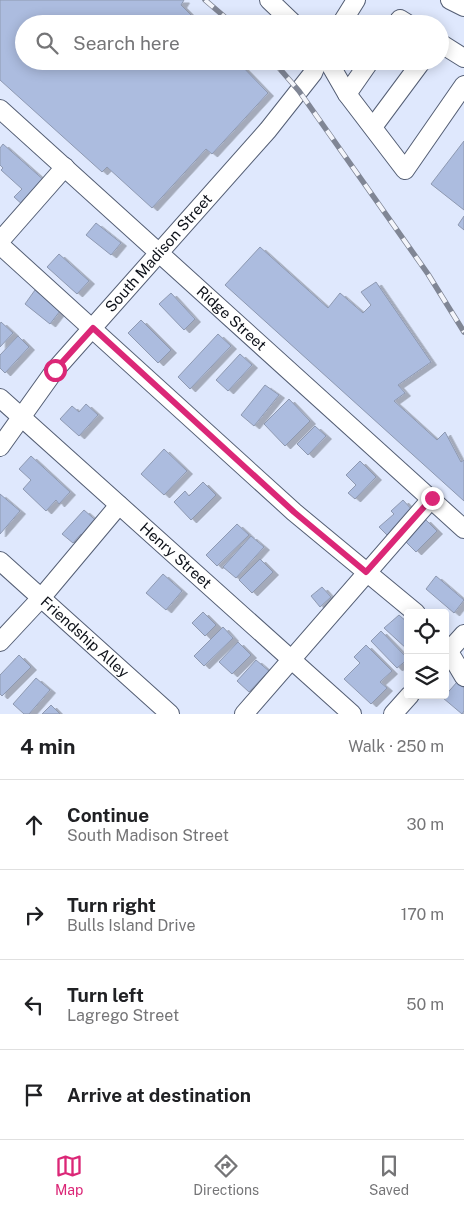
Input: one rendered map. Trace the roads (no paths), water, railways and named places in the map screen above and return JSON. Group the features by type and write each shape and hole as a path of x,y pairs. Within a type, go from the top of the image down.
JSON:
{"street":[{"path":"270,0 285,15"},
{"path":"347,15 356,0"},
{"path":"450,0 464,7"},
{"path":"449,49 464,58"},
{"name":"South Madison Street","path":"0,446 55,370 268,130 314,70"},
{"path":"333,70 347,94 405,170 464,85"},
{"path":"347,94 364,70"},
{"path":"372,127 415,70"},
{"name":"Ridge Street","path":"0,109 432,498 464,529"},
{"path":"0,240 65,168"},
{"path":"0,245 294,512 411,609"},
{"name":"Henry Street","path":"0,398 352,714"},
{"path":"244,714 432,498"},
{"path":"0,642 41,598 119,505"},
{"name":"Friendship Alley","path":"0,561 170,714"},
{"path":"449,648 464,634"},
{"path":"448,654 464,677"},
{"path":"393,714 406,699"}],"railway":[{"path":"205,0 222,15"},
{"path":"281,70 299,91 428,274 464,332"}]}
